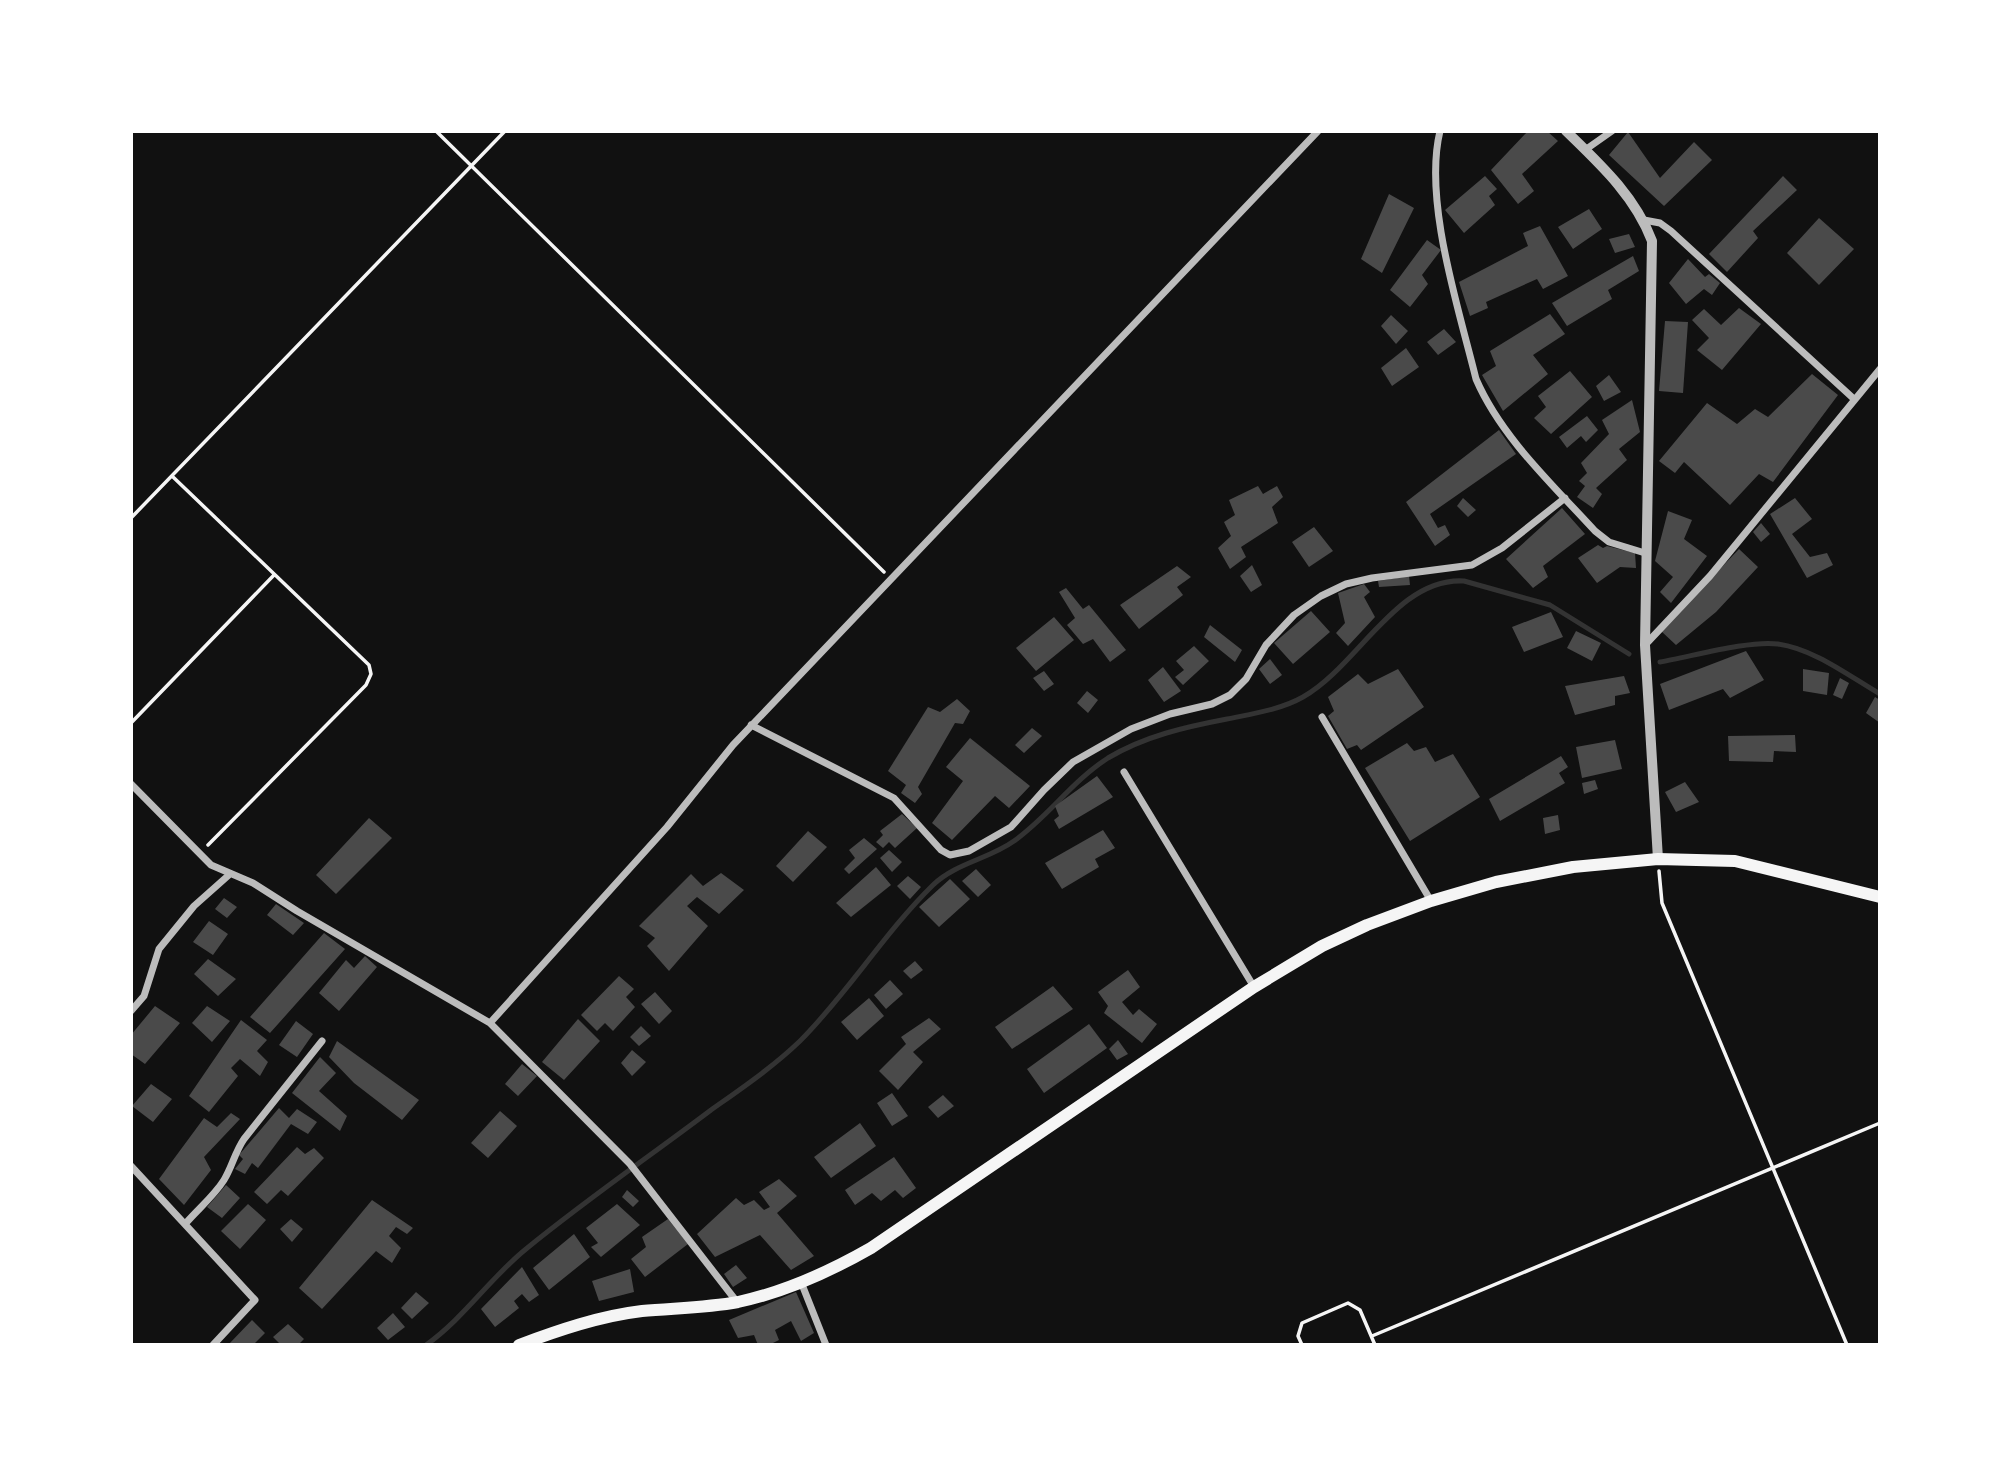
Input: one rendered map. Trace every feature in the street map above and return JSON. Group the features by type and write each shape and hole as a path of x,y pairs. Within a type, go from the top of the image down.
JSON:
{"main road":[{"path":"519,1345 603,1318 640,1311 737,1302 775,1292 835,1268 871,1248 1254,986 1322,946 1431,901 1496,882 1573,867 1657,859 1735,861 1880,897"}],"street":[{"path":"490,1023 667,827 751,725 1318,131"},
{"path":"1440,131 1436,145 1440,228 1476,379 1485,400 1502,426 1595,531 1609,542 1645,553"},
{"path":"1566,131 1629,196 1644,220 1652,241 1645,645 1657,859"},
{"path":"1585,150 1612,131"},
{"path":"1644,220 1660,223 1671,231 1854,399"},
{"path":"1645,645 1710,576 1880,369"},
{"path":"751,725 894,798 941,850 950,855 968,851 1011,827 1073,762 1131,729 1170,714 1212,704 1230,695 1246,679 1266,645 1294,615 1321,596 1346,584 1372,578 1472,565 1502,548 1565,498"},
{"path":"1322,717 1431,901"},
{"path":"1124,772 1254,986"},
{"path":"131,784 211,865 253,883 490,1023 637,1171 737,1302"},
{"path":"131,1011 144,996 159,949 194,906 230,874"},
{"path":"186,1223 221,1184 244,1139 322,1041"},
{"path":"131,1166 255,1300 213,1345"},
{"path":"801,1282 826,1345"}],"path":[{"path":"436,131 891,579"},
{"path":"131,518 505,131"},
{"path":"172,476 369,665 371,674 366,685 199,854"},
{"path":"131,723 274,575"},
{"path":"1657,859 1662,903 1847,1345"},
{"path":"1372,1336 1880,1123"},
{"path":"1302,1345 1298,1336 1302,1323 1348,1303 1360,1310 1376,1345"}],"building":[{"path":"1528,131 1547,131 1558,141 1522,174 1534,191 1518,204 1491,170"},
{"path":"1628,132 1660,178 1694,142 1712,160 1664,206 1609,155"},
{"path":"1485,176 1497,189 1489,196 1495,205 1464,233 1445,210"},
{"path":"1783,176 1797,190 1753,231 1758,238 1727,272 1709,254"},
{"path":"1389,194 1414,208 1382,273 1361,259"},
{"path":"1589,209 1602,229 1573,249 1558,227"},
{"path":"1819,218 1854,249 1819,285 1787,253"},
{"path":"1540,226 1568,276 1543,289 1537,279 1486,302 1488,308 1470,316 1459,282 1528,246 1523,233"},
{"path":"1629,234 1635,247 1615,253 1609,239"},
{"path":"1427,240 1441,250 1422,275 1428,284 1410,307 1390,290"},
{"path":"1633,256 1639,271 1608,290 1612,299 1567,326 1552,303"},
{"path":"1688,259 1705,277 1709,274 1720,283 1712,295 1704,289 1686,304 1669,283"},
{"path":"1739,308 1761,324 1722,370 1697,350 1709,338 1692,320 1704,309 1721,325"},
{"path":"1550,314 1565,334 1533,355 1548,374 1503,411 1482,375 1496,366 1490,351"},
{"path":"1391,315 1408,331 1396,344 1381,326"},
{"path":"1665,321 1688,322 1683,393 1659,391"},
{"path":"1444,329 1456,342 1438,355 1427,342"},
{"path":"1406,348 1419,367 1392,386 1381,368"},
{"path":"1570,371 1592,397 1551,434 1534,418 1546,407 1538,396"},
{"path":"1812,374 1838,395 1773,482 1759,474 1730,505 1684,462 1675,473 1659,461 1707,403 1737,424 1755,409 1768,417"},
{"path":"1609,375 1621,392 1604,401 1596,386"},
{"path":"1632,400 1640,432 1619,449 1627,460 1596,488 1602,494 1593,508 1577,497 1585,486 1579,481 1587,473 1581,463 1609,434 1602,420"},
{"path":"1587,416 1598,430 1586,442 1581,436 1567,448 1559,437"},
{"path":"1499,430 1516,454 1430,514 1438,528 1445,525 1450,535 1435,546 1406,502"},
{"path":"1258,486 1263,494 1277,486 1283,497 1272,507 1278,523 1241,547 1246,557 1230,569 1218,548 1231,536 1224,522 1235,515 1229,500"},
{"path":"1463,498 1476,510 1468,517 1457,506"},
{"path":"1795,498 1812,519 1792,534 1810,557 1827,553 1833,565 1807,578 1770,514"},
{"path":"1562,508 1585,534 1543,566 1548,577 1533,588 1506,559"},
{"path":"1668,511 1692,520 1684,539 1707,556 1671,603 1660,592 1673,577 1655,561"},
{"path":"1761,523 1770,534 1761,542 1753,532"},
{"path":"1314,527 1333,551 1309,567 1292,542"},
{"path":"1598,545 1635,553 1636,568 1620,567 1597,583 1578,558"},
{"path":"1739,549 1758,567 1716,612 1676,645 1661,631"},
{"path":"1252,565 1262,585 1251,592 1240,576"},
{"path":"1177,566 1191,577 1177,587 1183,595 1139,629 1120,605"},
{"path":"1409,576 1410,585 1379,587 1378,581"},
{"path":"1364,584 1370,592 1364,597 1375,617 1348,646 1336,633 1345,623 1338,593"},
{"path":"1066,588 1083,609 1089,605 1126,650 1110,662 1093,639 1083,644 1067,625 1075,618 1059,592"},
{"path":"1311,611 1330,632 1293,664 1274,643"},
{"path":"1551,612 1563,637 1524,652 1512,627"},
{"path":"1054,617 1074,640 1036,671 1016,648"},
{"path":"1210,625 1242,650 1235,662 1204,637"},
{"path":"1576,631 1601,643 1592,661 1567,648"},
{"path":"1194,646 1209,661 1183,685 1175,677 1184,670 1176,661"},
{"path":"1746,651 1764,680 1730,698 1723,689 1669,710 1660,684"},
{"path":"1270,659 1282,675 1270,684 1259,669"},
{"path":"1163,667 1181,691 1164,702 1148,680"},
{"path":"1398,669 1424,707 1361,750 1357,745 1347,749 1328,716 1334,711 1328,697 1358,674 1368,684"},
{"path":"1803,669 1829,673 1827,695 1803,691"},
{"path":"1044,671 1054,684 1044,691 1033,678"},
{"path":"1624,676 1630,693 1615,696 1615,705 1575,715 1565,686"},
{"path":"1840,678 1849,683 1842,699 1833,695"},
{"path":"1087,691 1098,700 1088,713 1077,703"},
{"path":"1875,697 1880,700 1880,723 1866,713"},
{"path":"957,699 970,711 963,724 955,723 918,787 922,794 915,803 901,793 906,785 888,771 928,707 940,712"},
{"path":"1032,728 1042,736 1024,753 1015,745"},
{"path":"1795,735 1796,752 1774,751 1773,762 1729,761 1728,736"},
{"path":"970,738 1030,786 1009,808 995,796 952,840 932,823 963,781 946,767"},
{"path":"1615,740 1622,769 1582,778 1576,747"},
{"path":"1407,743 1414,751 1426,747 1435,762 1453,754 1480,797 1410,841 1365,768"},
{"path":"1561,756 1568,767 1559,773 1565,783 1500,821 1489,799"},
{"path":"1097,776 1113,797 1059,829 1054,820 1059,816 1055,806"},
{"path":"1595,780 1598,789 1584,794 1582,783"},
{"path":"1685,782 1699,802 1676,812 1665,792"},
{"path":"902,814 917,828 895,848 889,842 883,848 876,842 883,835 880,831"},
{"path":"1558,815 1560,830 1545,834 1543,818"},
{"path":"369,818 392,838 336,894 316,875"},
{"path":"1103,830 1115,848 1095,859 1099,867 1062,889 1045,863"},
{"path":"808,831 827,847 793,882 776,866"},
{"path":"864,838 877,849 849,874 844,869 855,858 849,850"},
{"path":"889,850 902,862 892,872 880,858"},
{"path":"876,867 891,885 851,917 836,903"},
{"path":"976,869 991,885 978,897 962,881"},
{"path":"721,873 744,890 719,914 697,897 687,906 708,926 669,971 647,946 655,938 639,926 691,874 703,886"},
{"path":"908,876 921,887 910,899 897,886"},
{"path":"950,879 970,899 939,927 919,907"},
{"path":"224,898 237,907 227,918 215,909"},
{"path":"276,904 304,923 293,935 267,915"},
{"path":"209,921 228,934 213,955 193,942"},
{"path":"324,933 345,949 270,1033 250,1017"},
{"path":"365,956 377,967 339,1011 319,993 346,960 354,968"},
{"path":"208,959 236,979 218,996 194,974"},
{"path":"915,961 923,970 911,979 903,971"},
{"path":"1128,970 1140,987 1122,1002 1133,1015 1139,1009 1157,1024 1142,1043 1104,1013 1108,1006 1098,992"},
{"path":"619,976 634,989 626,997 635,1007 613,1031 605,1023 597,1031 581,1015"},
{"path":"890,980 903,994 886,1009 874,995"},
{"path":"1053,986 1073,1009 1012,1049 995,1027"},
{"path":"655,992 672,1011 659,1024 641,1004"},
{"path":"869,998 884,1016 857,1040 841,1022"},
{"path":"155,1006 180,1023 145,1064 131,1054 131,1035"},
{"path":"207,1006 230,1021 212,1042 192,1023"},
{"path":"929,1018 941,1029 913,1052 923,1062 898,1090 879,1071 906,1044 901,1037"},
{"path":"578,1019 600,1041 564,1080 542,1062"},
{"path":"241,1020 267,1040 257,1051 268,1062 260,1076 240,1059 231,1068 238,1076 209,1112 189,1096"},
{"path":"296,1021 313,1034 297,1057 279,1045"},
{"path":"1089,1024 1107,1048 1044,1093 1027,1069"},
{"path":"641,1026 651,1036 639,1046 630,1037"},
{"path":"1118,1040 1128,1054 1117,1060 1109,1049"},
{"path":"337,1041 419,1100 402,1120 354,1083 329,1057"},
{"path":"632,1050 646,1062 632,1076 621,1063"},
{"path":"320,1057 336,1073 319,1091 347,1116 340,1131 292,1093"},
{"path":"522,1064 537,1076 518,1096 505,1084"},
{"path":"151,1084 172,1099 153,1122 132,1106"},
{"path":"892,1093 908,1116 892,1126 877,1103"},
{"path":"943,1095 954,1106 938,1118 928,1107"},
{"path":"279,1108 289,1118 297,1109 317,1122 308,1134 291,1124 258,1168 252,1163 245,1174 235,1169 243,1159 239,1155"},
{"path":"500,1111 517,1126 488,1158 471,1143"},
{"path":"231,1113 240,1119 204,1157 211,1170 184,1205 159,1179 204,1118 217,1127"},
{"path":"860,1123 876,1146 831,1178 814,1157"},
{"path":"297,1147 305,1154 314,1148 324,1158 288,1196 281,1190 267,1204 254,1192"},
{"path":"894,1157 916,1188 903,1198 895,1190 881,1201 872,1193 855,1205 845,1190"},
{"path":"779,1179 797,1196 777,1213 814,1256 791,1270 760,1235 715,1257 697,1234 736,1198 744,1205 754,1200 764,1210 770,1207 759,1192"},
{"path":"226,1185 240,1198 222,1218 207,1207"},
{"path":"627,1190 639,1201 633,1207 622,1197"},
{"path":"372,1200 413,1228 407,1234 396,1227 389,1236 401,1248 392,1263 376,1251 322,1309 299,1288"},
{"path":"248,1204 266,1220 240,1249 221,1231"},
{"path":"617,1204 640,1225 601,1257 591,1247 598,1243 586,1228"},
{"path":"291,1219 303,1229 292,1242 280,1229"},
{"path":"668,1219 688,1244 645,1277 631,1259 646,1247 642,1237"},
{"path":"574,1234 590,1257 549,1290 533,1268"},
{"path":"736,1265 747,1278 733,1287 724,1274"},
{"path":"522,1267 539,1295 529,1302 522,1294 514,1301 519,1308 495,1327 481,1309"},
{"path":"630,1269 634,1292 599,1301 592,1281"},
{"path":"416,1292 429,1303 412,1319 401,1308"},
{"path":"796,1292 814,1333 801,1341 791,1321 775,1330 779,1340 769,1345 758,1345 754,1335 738,1338 729,1320"},
{"path":"393,1313 405,1327 388,1340 377,1328"},
{"path":"252,1320 265,1333 253,1345 228,1345"},
{"path":"288,1324 304,1339 298,1345 281,1345 273,1337"}],"waterway":[{"path":"426,1345 453,1323 526,1249 790,1051 818,1022 899,922 933,885 952,871 1014,841 1083,777 1108,758 1166,733 1265,711 1303,697 1323,683 1398,608 1418,593 1440,584 1464,581 1550,605 1629,654"},
{"path":"1660,662 1736,647 1778,644 1818,657 1880,694"}]}
